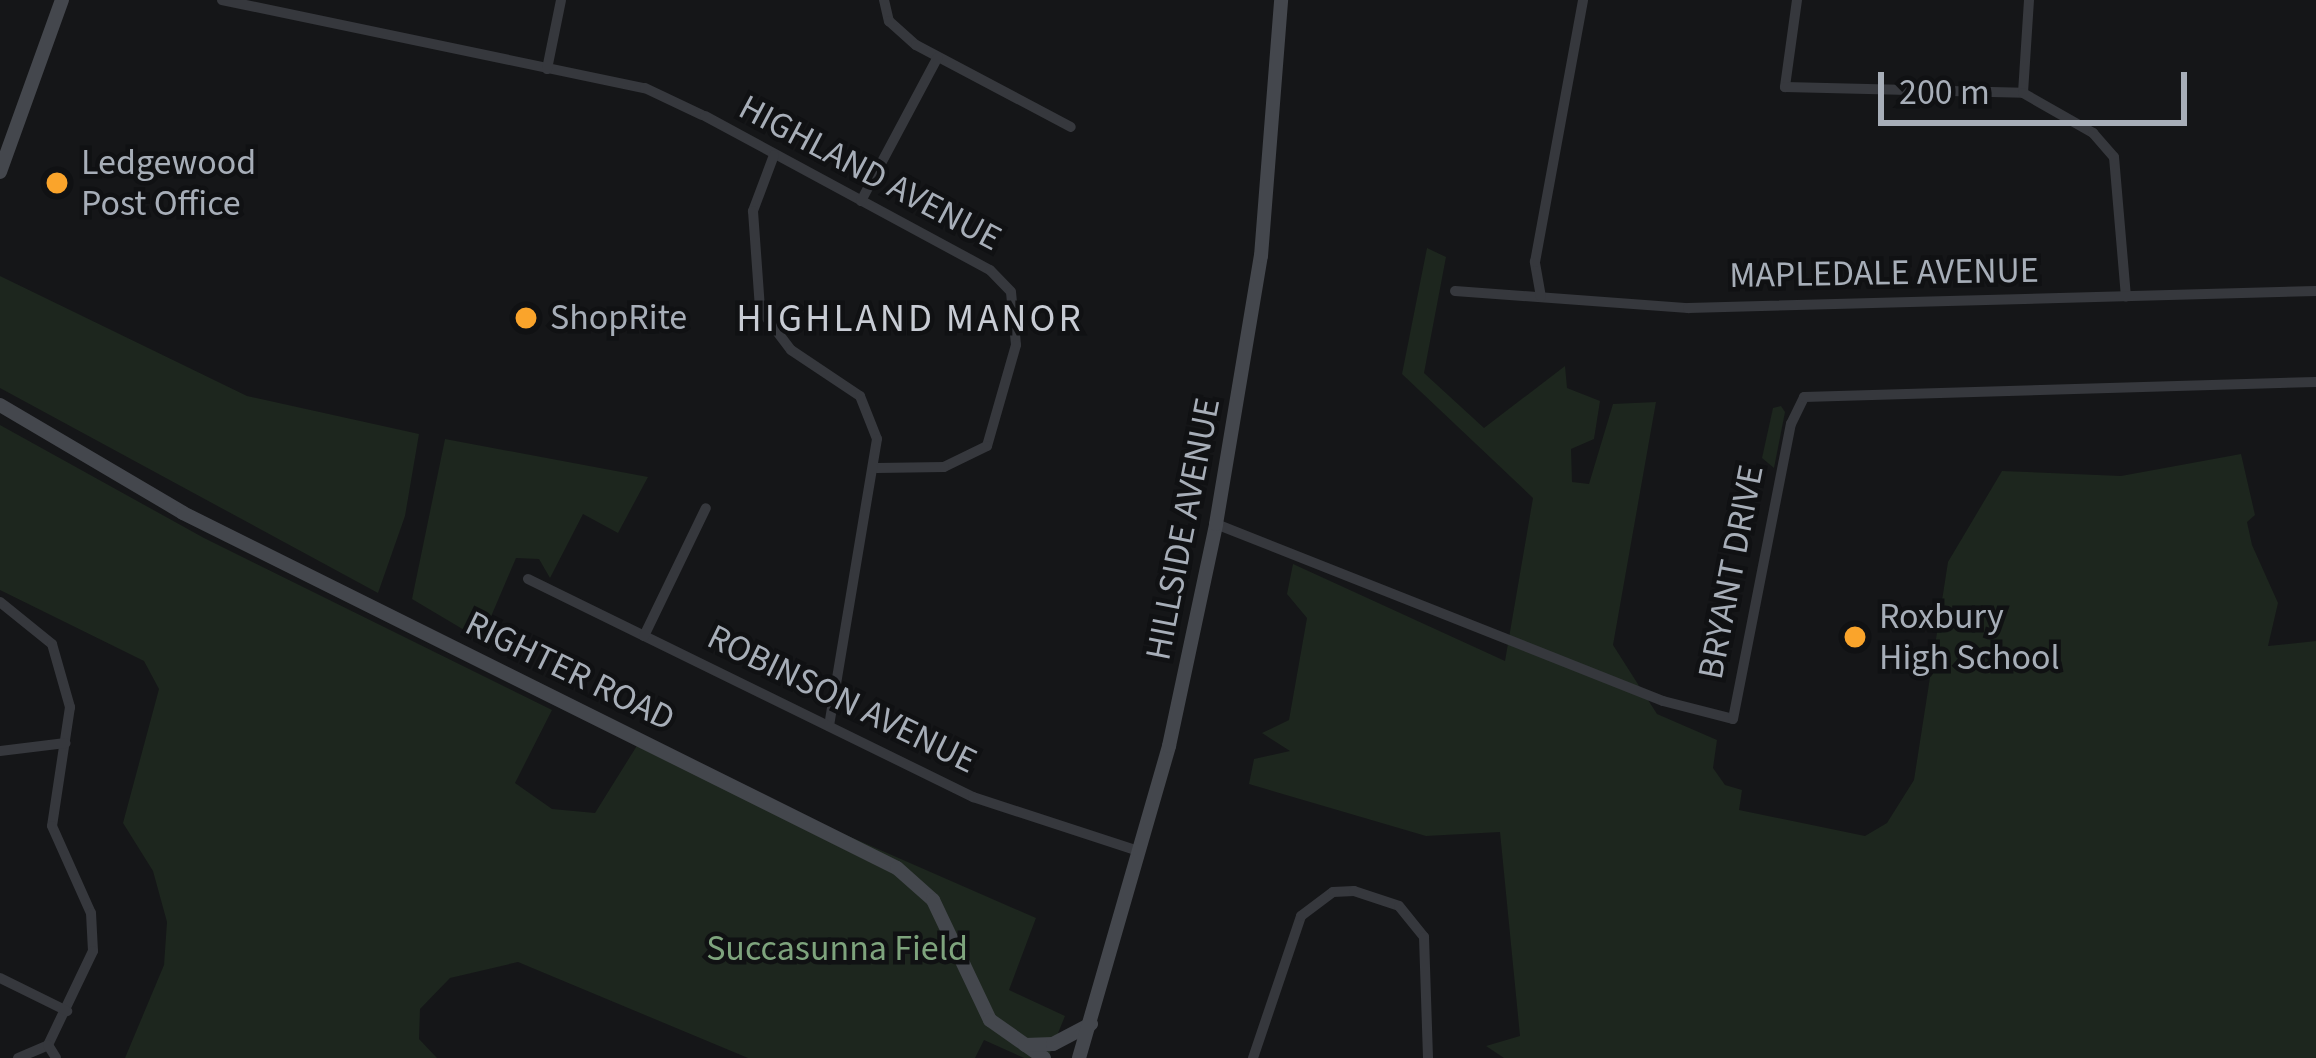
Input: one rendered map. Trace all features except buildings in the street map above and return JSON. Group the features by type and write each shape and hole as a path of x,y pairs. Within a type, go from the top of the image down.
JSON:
{"street":[{"path":"0,172 62,0"},
{"name":"HIGHLAND AVENUE","path":"222,0 652,90 998,275 1019,316 987,446 944,467 877,468"},
{"path":"547,69 561,0"},
{"path":"884,0 898,33 1071,127"},
{"name":"HILLSIDE AVENUE","path":"1079,1058 1180,701 1216,524 1262,256 1281,0"},
{"path":"1541,297 1535,262 1583,0"},
{"path":"1797,0 1785,87 2023,93 2093,133 2114,157 2126,296"},
{"path":"2023,93 2030,0"},
{"path":"861,201 938,57"},
{"path":"775,155 752,211 760,309 791,350 860,396 874,427 877,468 829,726"},
{"name":"MAPLEDALE AVENUE","path":"1455,291 1688,308 2316,291"},
{"name":"BRYANT DRIVE","path":"1216,524 1663,701 1733,719 1791,424 1804,397 2316,382"},
{"name":"RIGHTER ROAD","path":"0,405 183,513 897,868 933,900 983,1010 1020,1044 1044,1058"},
{"path":"644,636 706,508"},
{"name":"ROBINSON AVENUE","path":"528,579 973,797 1138,851"},
{"path":"0,602 34,625 62,663 70,707 52,826 94,931 67,1011 48,1045 18,1058"},
{"path":"0,751 66,743"},
{"path":"1253,1058 1301,916 1333,892 1354,892 1399,906 1424,937 1427,1058"},
{"path":"0,978 67,1011"},
{"path":"1020,1044 1053,1044 1091,1024"},
{"path":"48,1045 56,1058"}],"green space":[{"path":"1427,248 1446,257 1424,373 1484,428 1565,366 1567,388 1600,401 1594,439 1571,449 1572,482 1589,484 1613,404 1656,402 1613,645 1657,714 1717,740 1713,768 1725,785 1742,790 1739,810 1865,836 1887,823 1914,780 1948,562 2002,471 2121,476 2241,454 2255,515 2247,522 2252,545 2278,603 2268,646 2316,641 2316,1058 1504,1058 1486,1046 1520,1036 1500,832 1426,836 1249,784 1254,759 1290,751 1262,733 1289,720 1307,618 1287,594 1293,564 1505,661 1533,498 1402,374"},
{"path":"0,276 247,396 419,434 405,516 378,593 0,388"},
{"path":"1781,406 1785,412 1774,468 1762,458 1773,408"},
{"name":"Succasunna Field","path":"0,425 204,538 552,710 515,783 552,809 595,813 638,744 1036,918 1009,990 1065,1016 1048,1058 1024,1058 984,1040 975,1058 748,1058 518,962 450,978 420,1009 419,1039 437,1058 125,1058 164,965 167,922 153,871 123,823 159,689 144,661 0,590"},
{"path":"445,439 648,477 618,533 583,514 550,578 539,559 516,558 481,640 412,599"}],"place":[{"name":"Ledgewood Post Office","path":"57,183"},
{"name":"ShopRite","path":"526,318"},
{"name":"Roxbury High School","path":"1855,637"}],"district":[{"name":"HIGHLAND MANOR","path":"910,319"}]}
